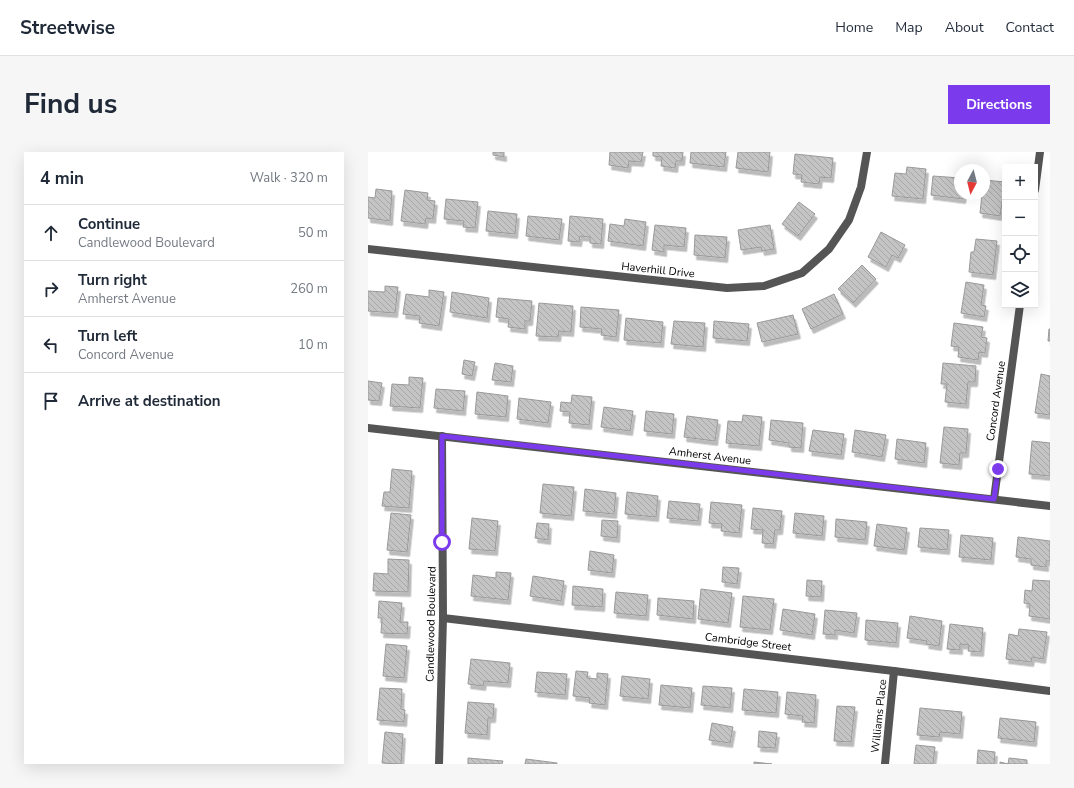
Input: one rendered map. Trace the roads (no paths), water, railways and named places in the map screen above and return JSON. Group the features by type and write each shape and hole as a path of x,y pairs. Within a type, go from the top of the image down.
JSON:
{"street":[{"name":"Haverhill Drive","path":"368,249 727,288 764,286 802,273 829,249 849,220 861,187 867,152"},
{"path":"1038,167 1040,152"},
{"name":"Concord Avenue","path":"994,499 1020,308"},
{"name":"Amherst Avenue","path":"368,428 1050,506"},
{"name":"Candlewood Boulevard","path":"439,764 443,618 442,436"},
{"name":"Cambridge Street","path":"443,618 894,671 1050,692"},
{"name":"Williams Place","path":"885,764 894,671"}]}
